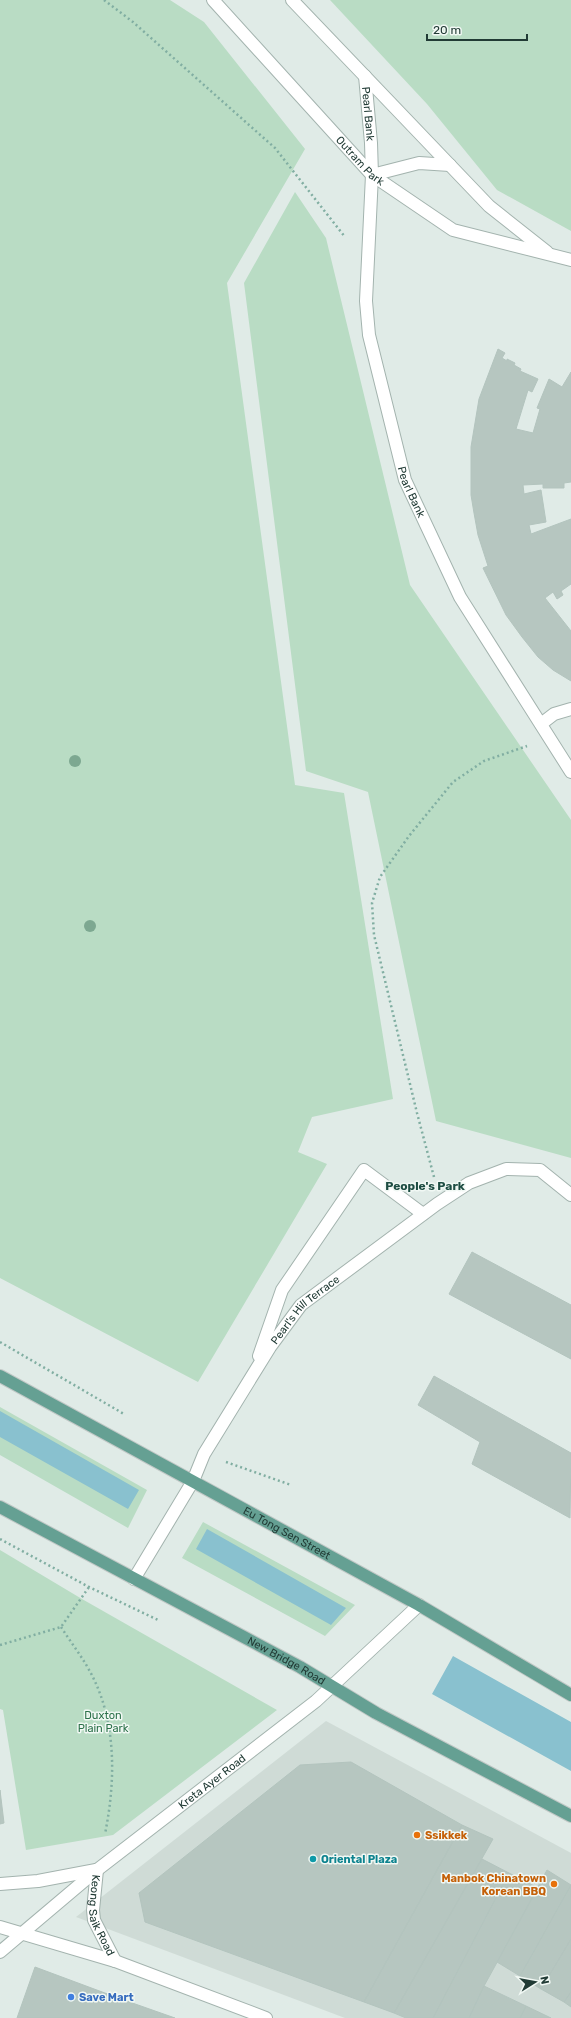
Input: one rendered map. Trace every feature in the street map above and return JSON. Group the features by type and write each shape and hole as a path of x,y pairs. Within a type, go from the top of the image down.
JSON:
{"main road":[{"name":"Eu Tong Sen Street","path":"0,1376 419,1605 571,1695"},
{"name":"New Bridge Road","path":"0,1507 134,1580 300,1667 334,1686 376,1713 571,1816"}],"street":[{"name":"Outram Park","path":"213,0 372,175 453,230 571,260"},
{"name":"Outram Park","path":"292,0 489,206 551,255"},
{"name":"Pearl Bank","path":"364,76 371,143 372,175 369,266 366,300 369,335 405,480 460,597 571,772"},
{"path":"372,175 419,163 450,165"},
{"path":"541,724 554,714 571,708"},
{"name":"Pearl's Hill Terrace","path":"134,1580 193,1481 204,1454 270,1347 301,1305 423,1214 469,1184 506,1169 540,1170 571,1195"},
{"path":"251,1378 282,1290 364,1170 423,1214"},
{"name":"Kreta Ayer Road","path":"0,1952 98,1870 316,1702 419,1605"},
{"name":"Keong Saik Road","path":"0,1884 38,1881 98,1870 93,1910 94,1920 115,1961"},
{"name":"Keong Saik Road","path":"0,1927 115,1961 266,2018"}],"path":[{"path":"104,0 133,22 275,148 369,266"},
{"path":"437,1204 436,1184 416,1113 374,935 372,903 380,877 409,836 453,782 484,761 550,738"},
{"path":"0,1342 128,1416"},
{"path":"204,1454 290,1485"},
{"path":"0,1645 60,1627 89,1587"},
{"path":"60,1627 88,1668 105,1710 112,1757 111,1802 98,1870"}],"shaded area":[{"path":"326,1721 571,1853 571,2018 345,2018 76,1917"}],"green space":[{"path":"0,0 170,0 204,22 305,149 227,283 295,785 344,793 393,1099 312,1117 298,1152 327,1164 198,1382 0,1278"},
{"path":"330,0 571,0 571,231 497,190 427,104"},
{"path":"295,192 326,238 410,585 571,820 571,1158 436,1121 368,792 306,771 244,283"},
{"path":"0,1407 147,1490 128,1528 0,1455"},
{"path":"203,1522 355,1605 325,1636 182,1558"},
{"name":"Duxton Plain Park","path":"0,1550 82,1599 277,1710 113,1835 26,1850 3,1710 0,1709"}],"water":[{"path":"0,1411 139,1490 128,1509 0,1437"},
{"path":"207,1529 346,1608 331,1625 196,1549"},
{"path":"453,1656 571,1722 571,1771 432,1694"}],"building":[{"path":"498,349 505,353 502,358 515,363 514,365 521,369 520,371 538,379 532,392 528,390 516,429 533,433 540,409 537,408 549,379 562,387 571,372 571,482 564,483 564,488 543,488 543,484 523,485 524,494 541,490 546,522 529,525 531,534 571,519 571,584 561,591 563,595 557,599 553,592 545,598 571,631 571,681 553,670 538,657 522,637 506,615 483,568 488,566 478,535 471,495 471,447 479,399"},
{"path":"472,1252 571,1305 571,1359 449,1294"},
{"path":"434,1376 571,1453 570,1518 472,1464 480,1442 418,1405"},
{"name":"Oriental Plaza","path":"351,1762 462,1825 364,2002 145,1922 139,1893 300,1765"},
{"path":"0,1790 4,1823 0,1824"},
{"path":"462,1825 493,1839 394,2013 364,2002"},
{"path":"482,1859 509,1873 433,2018 406,2018 394,2013"},
{"path":"547,1870 571,1885 520,1976 497,1962"},
{"path":"509,1873 538,1888 484,1986 469,2018 433,2018"},
{"path":"571,1885 571,1939 541,1989 520,1976"},
{"path":"571,1939 571,1992 564,2002 541,1989"},
{"path":"35,1967 121,1999 175,2018 17,2018"},
{"path":"484,1986 526,2006 520,2018 469,2018"},
{"path":"571,1992 571,2007 564,2002"},
{"path":"526,2006 551,2018 520,2018"}],"place":[{"name":"Ssikkek","path":"417,1835"},
{"name":"Oriental Plaza","path":"313,1859"},
{"name":"Manbok Chinatown Korean BBQ","path":"554,1884"},
{"name":"Save Mart","path":"71,1997"}],"district":[{"name":"People's Park","path":"425,1186"}]}
